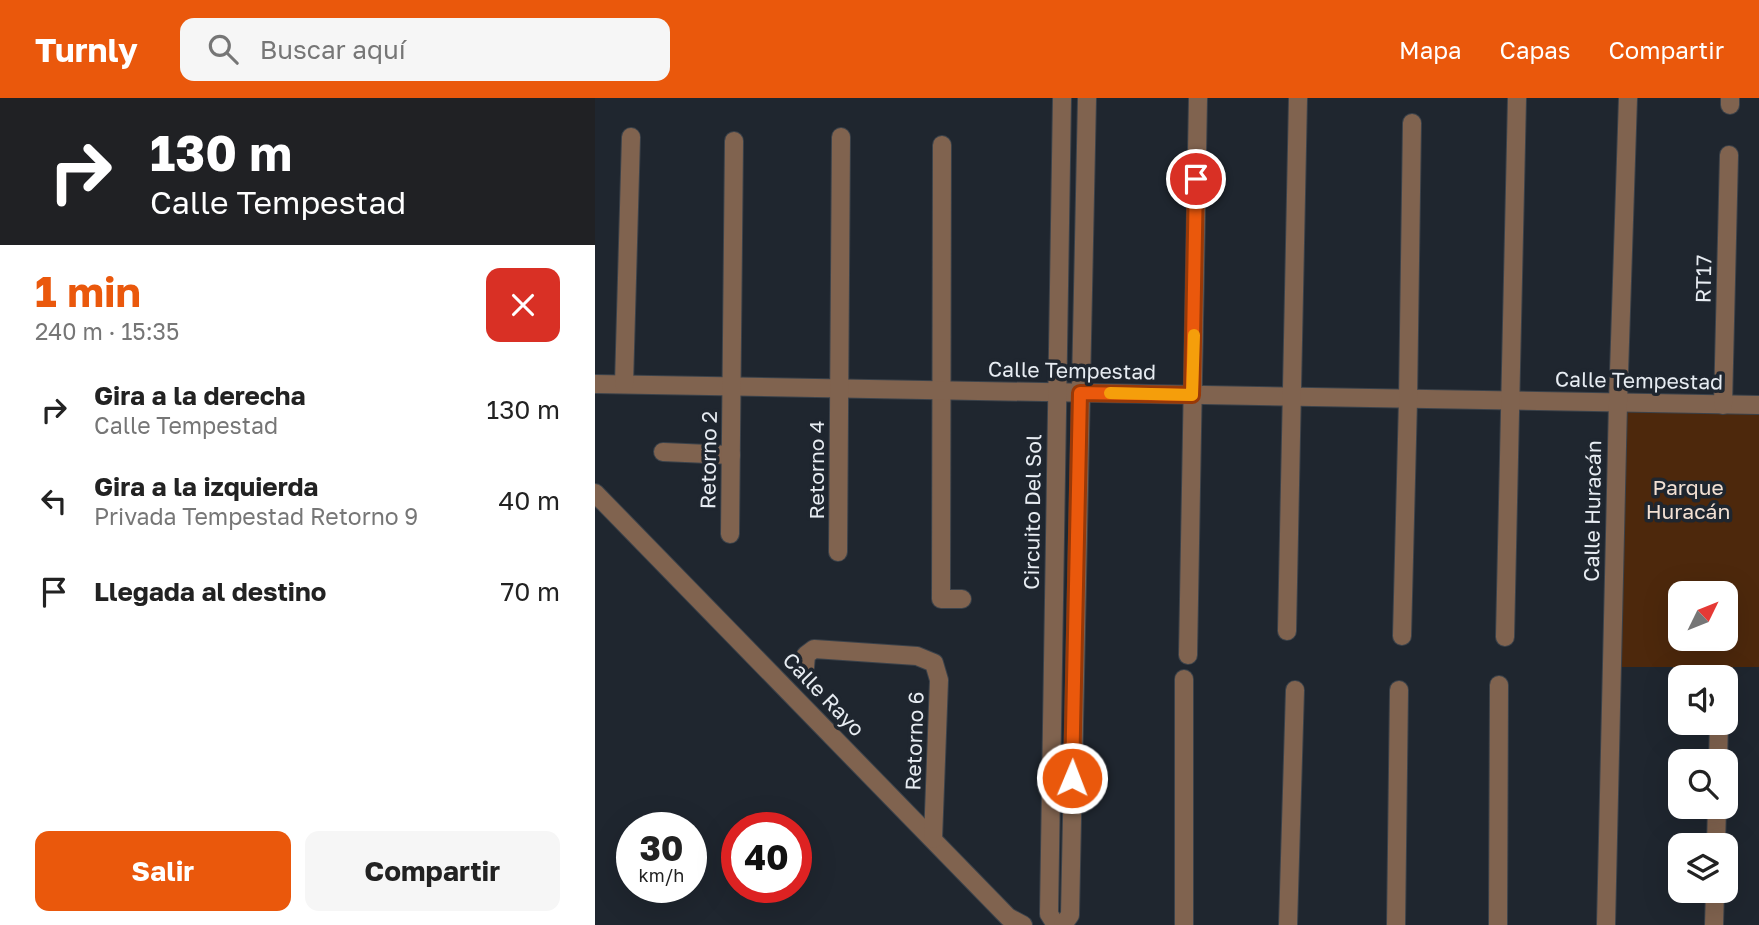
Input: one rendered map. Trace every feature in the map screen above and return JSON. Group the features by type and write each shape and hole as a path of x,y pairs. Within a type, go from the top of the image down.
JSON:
{"street":[{"name":"Circuito Del Sol","path":"1056,925 1049,914 1062,98"},
{"path":"1063,925 1070,915 1087,98"},
{"path":"1188,655 1198,98"},
{"path":"1287,631 1299,98"},
{"path":"1505,637 1517,98"},
{"name":"Calle Huracán","path":"1606,925 1628,98"},
{"path":"1402,636 1412,123"},
{"path":"624,384 631,137"},
{"name":"Retorno 4","path":"838,552 841,137"},
{"name":"Retorno 2","path":"730,534 733,141"},
{"path":"942,145 941,599 962,599"},
{"name":"RT17","path":"1723,405 1729,155"},
{"name":"Calle Tempestad","path":"595,384 1759,405"},
{"path":"663,452 731,454"},
{"name":"Calle Rayo","path":"595,492 1008,918 1023,925"},
{"name":"Retorno 6","path":"805,667 806,655 814,649 917,656 934,663 939,680 933,839"},
{"path":"1184,679 1184,925"},
{"path":"1498,925 1499,685"},
{"path":"1288,925 1294,690"},
{"path":"1396,925 1399,690"},
{"path":"1714,903 1714,925"}],"green space":[{"name":"Parque Huracán","path":"1618,403 1759,405 1759,667 1618,667"}],"slow traffic":[{"path":"1110,393 1192,395 1194,335"}],"route":[{"path":"1072,778 1080,393 1192,395 1196,179"}]}
